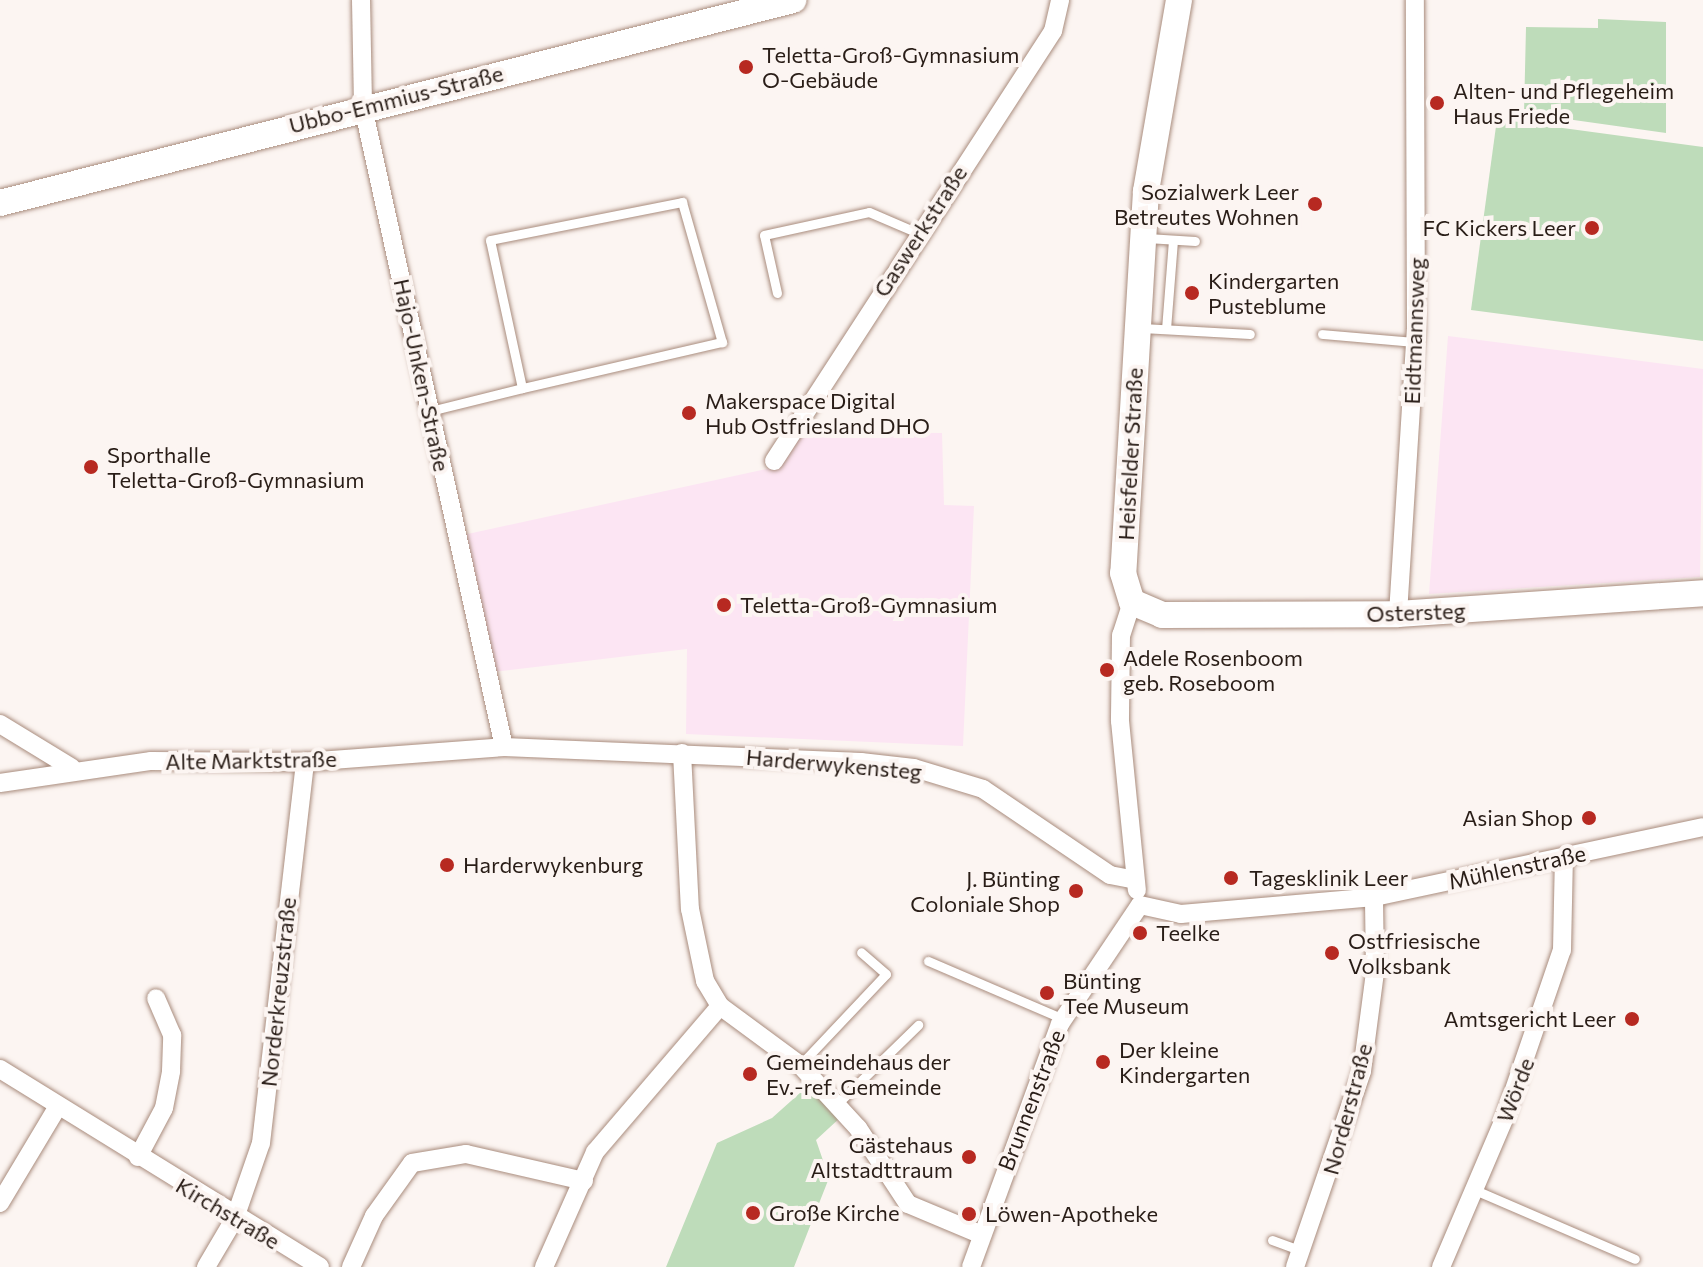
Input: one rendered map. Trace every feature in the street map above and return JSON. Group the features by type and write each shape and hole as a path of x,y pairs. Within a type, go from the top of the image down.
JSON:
{"main road":[{"name":"Ubbo-Emmius-Straße","path":"0,203 363,107 793,0"},
{"name":"Heisfelder Straße","path":"1132,602 1123,581 1142,238 1155,116 1179,0"},
{"name":"Ostersteg","path":"1132,602 1162,615 1398,614 1703,593"}],"street":[{"name":"Hajo-Unken-Straße","path":"361,0 363,107 504,747"},
{"name":"Gaswerkstraße","path":"774,461 918,233 1053,31 1060,0"},
{"name":"Eidtmannsweg","path":"1398,614 1416,342 1415,0"},
{"name":"Heisfelder Straße","path":"1132,602 1121,635 1119,683 1135,880 1140,905"},
{"path":"0,724 72,768"},
{"name":"Harderwykensteg","path":"504,747 861,762 948,776 1015,806 1110,875 1135,880"},
{"name":"Alte Marktstraße","path":"0,783 72,768 305,762 504,747"},
{"path":"682,753 690,909 705,981 720,1006 800,1065 858,1128 908,1204 931,1219 982,1235"},
{"name":"Norderkreuzstraße","path":"206,1267 235,1218 261,1143 305,762"},
{"name":"Mühlenstraße","path":"1140,905 1181,914 1374,897 1703,827"},
{"name":"Wörde","path":"1441,1267 1475,1190 1562,950 1564,858"},
{"name":"Norderstraße","path":"1299,1259 1336,1159 1370,1015 1374,897"},
{"name":"Brunnenstraße","path":"971,1267 1063,1019 1140,905"},
{"path":"138,1157 164,1108 171,1071 172,1035 156,998"},
{"path":"544,1267 595,1152 720,1006"},
{"name":"Kirchstraße","path":"0,1069 235,1218 320,1267"},
{"path":"0,1203 58,1106"},
{"path":"351,1267 374,1216 412,1163 466,1154 584,1181"}],"lane":[{"path":"430,411 722,342 682,202 490,240 522,388"},
{"path":"777,293 764,235 869,212 918,233"},
{"path":"1142,238 1195,241"},
{"path":"1166,329 1173,240"},
{"path":"1137,327 1250,334"},
{"path":"1322,334 1416,342"},
{"path":"800,1065 886,974 861,952"},
{"path":"928,961 1063,1019"},
{"path":"836,1105 918,1025"},
{"path":"1475,1190 1635,1259"},
{"path":"1272,1240 1299,1259"}],"shaded area":[{"path":"1448,336 1703,369 1700,577 1429,594"},
{"name":"Teletta-Groß-Gymnasium","path":"799,432 942,433 944,505 974,506 963,746 686,734 687,649 493,672 463,535 780,466"}],"green space":[{"path":"1598,19 1666,22 1666,133 1524,113 1526,27 1598,28"},
{"name":"FC Kickers Leer","path":"1497,119 1703,147 1703,341 1471,310"},
{"path":"810,1084 842,1116 816,1140 829,1178 794,1267 666,1267 717,1143 772,1118"}],"place":[{"name":"Teletta-Groß-Gymnasium O-Gebäude","path":"746,67"},
{"name":"Alten- und Pflegeheim Haus Friede","path":"1437,103"},
{"name":"Sozialwerk Leer Betreutes Wohnen","path":"1315,204"},
{"name":"FC Kickers Leer","path":"1592,228"},
{"name":"Kindergarten Pusteblume","path":"1192,293"},
{"name":"Makerspace Digital Hub Ostfriesland DHO","path":"689,413"},
{"name":"Sporthalle Teletta-Groß-Gymnasium","path":"91,467"},
{"name":"Teletta-Groß-Gymnasium","path":"724,605"},
{"name":"Adele Rosenboom geb. Roseboom","path":"1107,670"},
{"name":"Asian Shop","path":"1589,818"},
{"name":"Harderwykenburg","path":"447,865"},
{"name":"Tagesklinik Leer","path":"1231,878"},
{"name":"J. Bünting Coloniale Shop","path":"1076,891"},
{"name":"Teelke","path":"1140,933"},
{"name":"Ostfriesische Volksbank","path":"1332,953"},
{"name":"Bünting Tee Museum","path":"1047,993"},
{"name":"Amtsgericht Leer","path":"1632,1019"},
{"name":"Der kleine Kindergarten","path":"1103,1062"},
{"name":"Gemeindehaus der Ev.-ref. Gemeinde","path":"750,1074"},
{"name":"Gästehaus Altstadttraum","path":"969,1157"},
{"name":"Große Kirche","path":"753,1213"},
{"name":"Löwen-Apotheke","path":"969,1214"}]}
